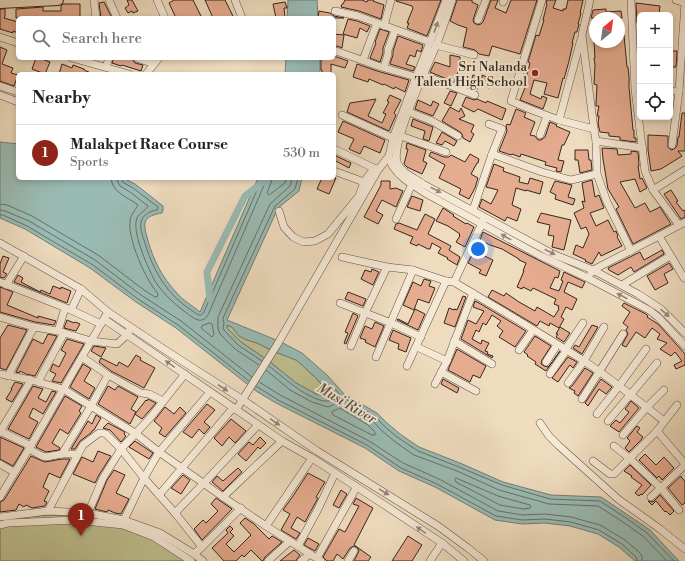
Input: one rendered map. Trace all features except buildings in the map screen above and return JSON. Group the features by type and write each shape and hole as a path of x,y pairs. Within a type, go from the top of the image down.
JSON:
{"highway":[{"path":"0,3 58,0"}],"street":[{"path":"94,0 96,16"},
{"path":"108,0 116,16"},
{"path":"157,0 165,16"},
{"path":"235,0 241,16"},
{"path":"363,60 391,0"},
{"path":"433,44 446,0"},
{"path":"452,0 393,138 389,156 394,169 406,180 425,193 555,255 593,270 638,294 661,309 685,333"},
{"path":"478,20 486,0"},
{"path":"542,0 511,101 547,116 594,129"},
{"path":"559,120 590,0"},
{"path":"632,0 637,90"},
{"path":"672,145 678,91 682,76 685,3 676,0"},
{"path":"335,11 358,16 433,44 474,55"},
{"path":"384,67 395,30"},
{"path":"582,34 596,142 598,174 606,202 631,251"},
{"path":"0,38 16,42"},
{"path":"336,51 475,94"},
{"path":"106,67 109,60"},
{"path":"143,60 154,64"},
{"path":"148,72 157,60"},
{"path":"93,61 122,72"},
{"path":"419,76 401,136 397,154 399,166 423,184 473,210 484,220 539,255 588,278 649,310 658,317 685,346"},
{"path":"0,87 16,91"},
{"path":"673,91 678,91"},
{"path":"0,95 16,101"},
{"path":"409,112 458,136"},
{"path":"342,115 393,138"},
{"path":"540,135 547,116"},
{"path":"588,278 593,270 682,223 653,190 645,171 640,120"},
{"path":"473,210 502,129 489,124"},
{"path":"401,136 446,152"},
{"path":"596,142 643,148"},
{"path":"336,151 376,169"},
{"path":"279,211 284,227 294,237 303,242 315,241 328,234 359,196 364,182 376,169 389,156 397,154"},
{"path":"492,154 542,172 571,180 598,174"},
{"path":"159,495 248,393 315,280 376,169"},
{"path":"653,190 685,170"},
{"path":"336,172 364,182"},
{"path":"396,219 412,184"},
{"path":"454,282 484,220"},
{"path":"659,236 684,278"},
{"path":"0,242 81,289 108,312 243,400 317,451 438,526 484,561"},
{"path":"24,256 3,284 102,322 127,335 282,441 312,458 442,543 464,561"},
{"path":"622,285 670,256"},
{"path":"342,257 387,267 413,270 446,281 454,282 584,361 620,386 664,421"},
{"path":"351,346 387,267"},
{"path":"376,356 413,270"},
{"path":"407,366 446,281"},
{"path":"78,454 62,454 46,457 42,456 0,432 35,381 61,332 68,309 81,289"},
{"path":"435,384 446,361 473,293"},
{"path":"340,303 421,337"},
{"path":"0,497 30,448 108,312"},
{"path":"0,317 91,341 117,344 132,328"},
{"path":"550,374 583,323"},
{"path":"34,327 3,376 35,381 63,389 135,433 159,452 223,497 319,560 356,488"},
{"path":"568,383 584,361 604,327"},
{"path":"519,350 533,330"},
{"path":"582,399 622,334"},
{"path":"454,341 492,364"},
{"path":"546,362 557,345"},
{"path":"417,347 446,361"},
{"path":"597,414 620,386 646,349"},
{"path":"82,358 140,393 149,394 163,401"},
{"path":"608,421 657,363"},
{"path":"441,372 476,391"},
{"path":"88,513 103,478 121,448 150,418 185,374"},
{"path":"62,454 108,375"},
{"path":"623,434 664,390"},
{"path":"124,520 144,478 159,452 210,392"},
{"path":"593,461 614,474 657,431 677,405"},
{"path":"540,423 549,436 558,445 618,499 685,549"},
{"path":"175,513 258,425"},
{"path":"651,497 685,464 657,431"},
{"path":"48,511 83,445 99,433 103,433 121,448 202,547"},
{"path":"223,497 282,441"},
{"path":"614,446 661,488 679,510"},
{"path":"266,526 312,458"},
{"path":"0,464 14,472"},
{"path":"298,546 335,473"},
{"path":"193,557 241,508"},
{"path":"0,517 48,511 88,513 124,520 160,533 193,557"},
{"path":"0,525 8,523 75,520 123,525 154,537 203,561"},
{"path":"268,561 290,541"},
{"path":"430,561 442,543"},
{"path":"348,561 354,551"},
{"path":"301,561 310,554"}],"green space":[{"path":"227,325 232,327 239,336 296,360 317,379 328,393 328,398 316,394 296,383 270,362 241,342 227,328"},
{"path":"48,515 100,516 166,538 198,561 0,561 0,519"}],"water":[{"path":"288,0 317,0 318,16 287,16"},
{"path":"286,60 320,60 320,72 285,72"},
{"name":"Musi River","path":"0,142 16,144 16,180 127,180 135,184 163,206 162,213 149,217 145,223 145,230 150,248 167,281 181,298 200,312 257,180 302,180 299,191 278,208 227,320 281,342 302,353 327,375 344,394 377,413 400,434 419,447 503,482 551,495 601,497 650,530 679,561 635,561 619,547 598,534 570,526 545,523 522,524 495,520 435,487 399,471 365,448 276,403 256,391 176,328 136,302 90,268 25,229 0,218","holes":["227,325 232,327 239,336 296,360 317,379 328,393 328,398 316,394 296,383 270,362 241,342 227,328"]}],"waterway":[{"path":"210,299 207,272 245,196 265,180"}],"place":[{"name":"Sri Nalanda Talent High School","path":"535,73"},
{"name":"Malakpet Race Course","path":"81,536"}]}
